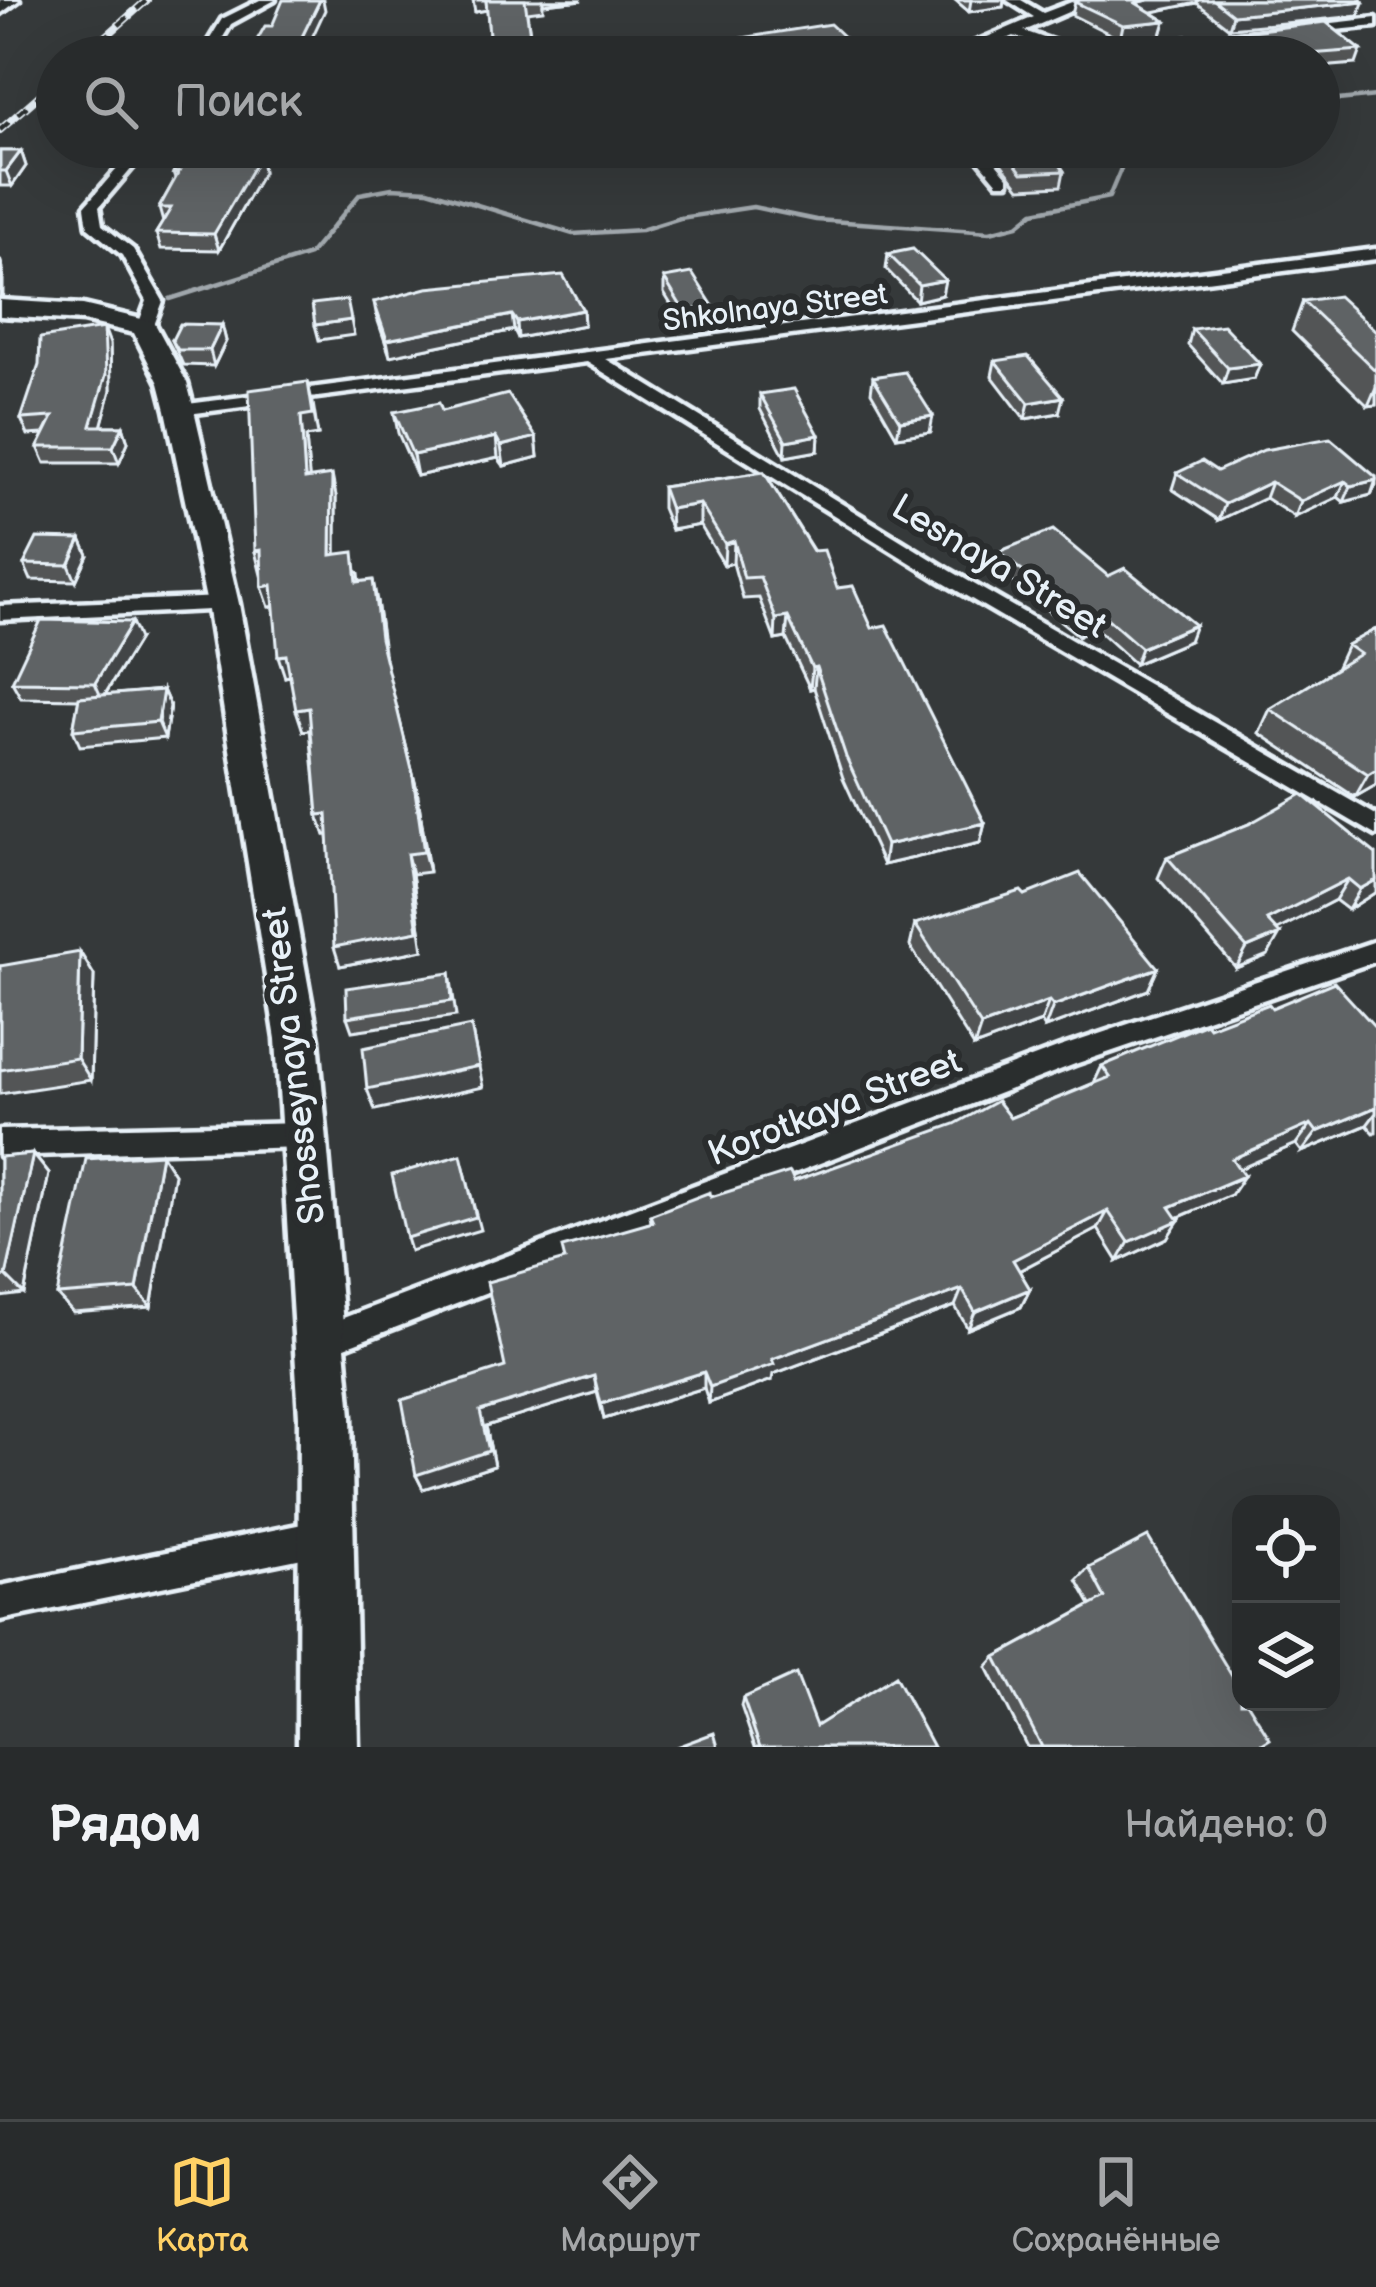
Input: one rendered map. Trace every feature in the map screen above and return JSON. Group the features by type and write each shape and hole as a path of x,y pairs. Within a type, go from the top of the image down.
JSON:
{"main road":[{"path":"0,8 10,0"},
{"path":"0,308 83,313 146,328"},
{"name":"Shosseynaya Street","path":"146,328 173,382 223,604 297,1039 322,1341 330,1536 328,1747"}],"street":[{"path":"218,36 226,22 269,0"},
{"path":"1013,0 1042,17"},
{"path":"1005,36 1061,7 1090,0"},
{"path":"1364,8 1376,20"},
{"path":"1224,36 1376,20"},
{"path":"1016,32 1027,36"},
{"path":"125,168 92,206 94,227 128,252 155,301 146,328"},
{"path":"993,168 1003,180"},
{"name":"Shkolnaya Street","path":"180,410 1376,254"},
{"name":"Lesnaya Street","path":"592,358 944,575 1373,821"},
{"path":"0,613 223,604"},
{"name":"Korotkaya Street","path":"322,1341 1069,1055 1376,951"},
{"path":"0,1143 303,1135"},
{"path":"0,1603 330,1536"}],"building":[{"path":"283,0 320,0 302,36 259,36 265,26 272,26"},
{"path":"486,0 525,0 530,36 489,36"},
{"path":"1148,0 1136,3 1165,21 1123,25 1075,2"},
{"path":"1214,0 1361,0 1363,2 1233,15"},
{"path":"1326,22 1361,50 1340,52 1340,36 1246,36 1242,32"},
{"path":"830,24 843,36 754,36"},
{"path":"0,151 21,151 6,171 0,171"},
{"path":"175,168 253,168 214,234 156,233 171,208 159,208 179,172 173,173"},
{"path":"1018,168 1064,171 1022,173"},
{"path":"913,249 945,280 919,285 888,254"},
{"path":"692,273 713,306 684,311 664,278"},
{"path":"563,275 583,310 517,322 512,315 387,340 374,302 427,288"},
{"path":"1338,296 1376,331 1376,371 1303,301"},
{"path":"347,300 351,320 315,325 312,304"},
{"path":"180,324 222,325 210,350 178,350 172,340"},
{"path":"1223,325 1260,364 1228,368 1192,329"},
{"path":"104,328 106,375 91,426 123,426 113,447 38,447 53,417 21,419 39,365 40,338"},
{"path":"1028,356 1063,397 1029,403 995,361"},
{"path":"905,372 933,416 900,421 873,377"},
{"path":"308,382 313,414 301,416 305,479 332,475 331,555 354,552 357,582 373,580 380,638 412,770 424,852 407,854 418,931 334,947 327,814 318,815 309,708 296,710 286,655 278,656 272,585 262,587 261,550 255,551 249,390"},
{"path":"794,389 819,435 786,441 760,394"},
{"path":"508,394 536,437 501,446 496,437 413,455 394,412 439,403 442,411"},
{"path":"1330,438 1376,480 1351,486 1345,481 1301,501 1271,482 1225,504 1177,473 1202,461 1217,471 1264,450"},
{"path":"764,472 813,551 824,550 837,588 853,586 872,628 886,625 985,823 886,845 846,757 816,667 812,668 788,617 776,619 760,577 744,578 734,541 725,544 700,504 670,509 662,487"},
{"path":"1053,530 1108,576 1125,568 1195,625 1141,648 1100,612 1084,620 998,552"},
{"path":"37,538 81,539 69,565 24,564"},
{"path":"41,620 132,622 95,683 12,682"},
{"path":"1376,629 1376,769 1368,774 1270,709 1360,654 1347,645"},
{"path":"163,690 158,722 73,730 79,697"},
{"path":"1302,794 1376,854 1376,880 1360,889 1348,879 1267,920 1280,934 1247,948 1167,857 1249,824"},
{"path":"1080,873 1158,968 981,1026 915,924 1021,891 1025,895"},
{"path":"80,952 77,1058 0,1070 0,966"},
{"path":"450,973 452,1001 347,1017 346,988"},
{"path":"1334,982 1376,1028 1376,1107 1317,1132 1311,1124 1232,1159 1244,1176 1170,1207 1179,1220 1129,1242 1108,1211 1013,1260 1030,1289 975,1312 962,1289 772,1359 774,1364 710,1387 704,1372 601,1404 594,1376 480,1411 489,1451 416,1475 402,1400 505,1367 487,1282 565,1260 562,1248 653,1222 650,1215 710,1192 711,1197 790,1172 794,1181 955,1124 997,1101 1010,1118 1110,1077 1102,1066 1206,1023 1209,1027 1269,1004 1272,1008"},
{"path":"471,1026 479,1066 367,1089 363,1048"},
{"path":"33,1154 6,1276 0,1277 0,1157"},
{"path":"161,1154 137,1289 57,1295 86,1159"},
{"path":"461,1155 476,1217 406,1238 392,1175"},
{"path":"1148,1537 1232,1676 1232,1711 1253,1711 1270,1739 1257,1747 1042,1747 996,1657 1105,1598 1089,1568"},
{"path":"796,1674 816,1726 895,1676 933,1747 760,1747 743,1698"},
{"path":"714,1733 718,1747 676,1747"}],"waterway":[{"path":"1340,100 1376,96"},
{"path":"170,299 309,255 360,194 392,188 428,190 573,234 641,230 680,218 753,207 816,220 990,232 1018,225 1034,212 1109,197 1121,168"}],"railway":[{"path":"107,36 147,0"},
{"path":"0,130 36,98"}]}
